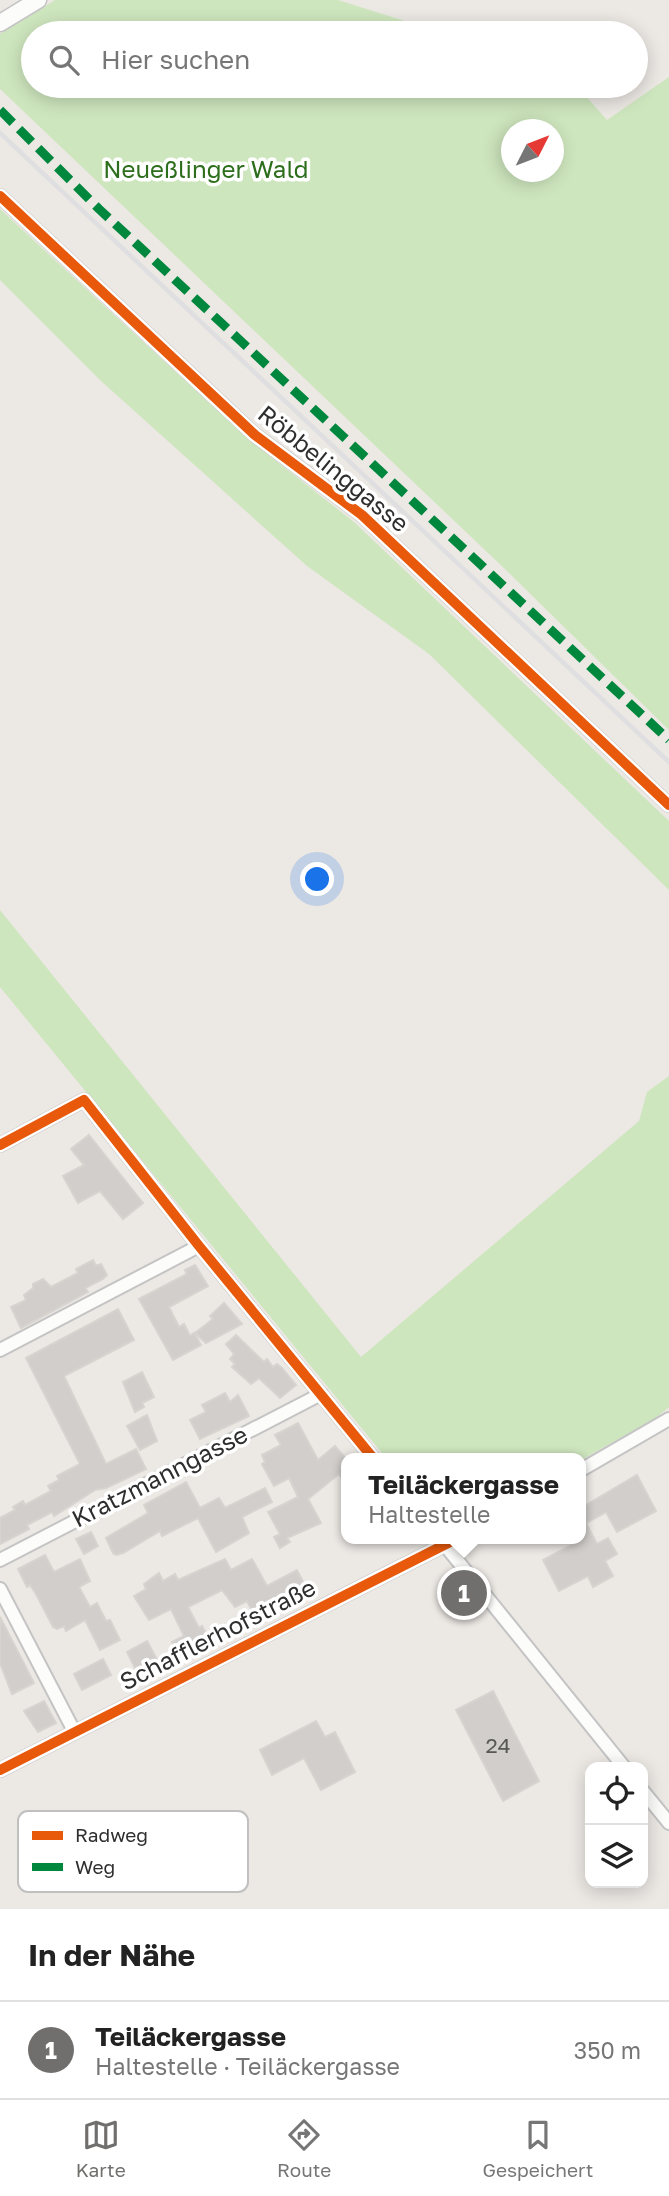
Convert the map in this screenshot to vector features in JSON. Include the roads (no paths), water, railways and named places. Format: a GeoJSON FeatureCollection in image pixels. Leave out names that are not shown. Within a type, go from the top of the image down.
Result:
{"type":"FeatureCollection","features":[{"type":"Feature","properties":{"kind":"street"},"geometry":{"type":"LineString","coordinates":[[0,23],[38,0]]}},
{"type":"Feature","properties":{"kind":"street","name":"Röbbelinggasse"},"geometry":{"type":"LineString","coordinates":[[0,196],[255,435],[362,515],[669,804]]}},
{"type":"Feature","properties":{"kind":"street"},"geometry":{"type":"LineString","coordinates":[[0,1145],[84,1100],[199,1246],[369,1453]]}},
{"type":"Feature","properties":{"kind":"street"},"geometry":{"type":"LineString","coordinates":[[0,1350],[199,1246]]}},
{"type":"Feature","properties":{"kind":"street","name":"Kratzmanngasse"},"geometry":{"type":"LineString","coordinates":[[0,1560],[321,1394]]}},
{"type":"Feature","properties":{"kind":"street"},"geometry":{"type":"LineString","coordinates":[[586,1467],[669,1419]]}},
{"type":"Feature","properties":{"kind":"street","name":"Schafflerhofstraße"},"geometry":{"type":"LineString","coordinates":[[0,1770],[441,1544]]}},
{"type":"Feature","properties":{"kind":"street"},"geometry":{"type":"LineString","coordinates":[[449,1544],[620,1762]]}},
{"type":"Feature","properties":{"kind":"street"},"geometry":{"type":"LineString","coordinates":[[0,1588],[74,1731]]}},
{"type":"Feature","properties":{"kind":"street"},"geometry":{"type":"LineString","coordinates":[[648,1797],[669,1823]]}},
{"type":"Feature","properties":{"kind":"railway"},"geometry":{"type":"LineString","coordinates":[[0,133],[669,762]]}},
{"type":"Feature","properties":{"kind":"place","name":"Teiläckergasse"},"geometry":{"type":"Point","coordinates":[464,1593]}},
{"type":"Feature","properties":{"kind":"park label","name":"Neueßlinger Wald"},"geometry":{"type":"Point","coordinates":[206,170]}}]}
